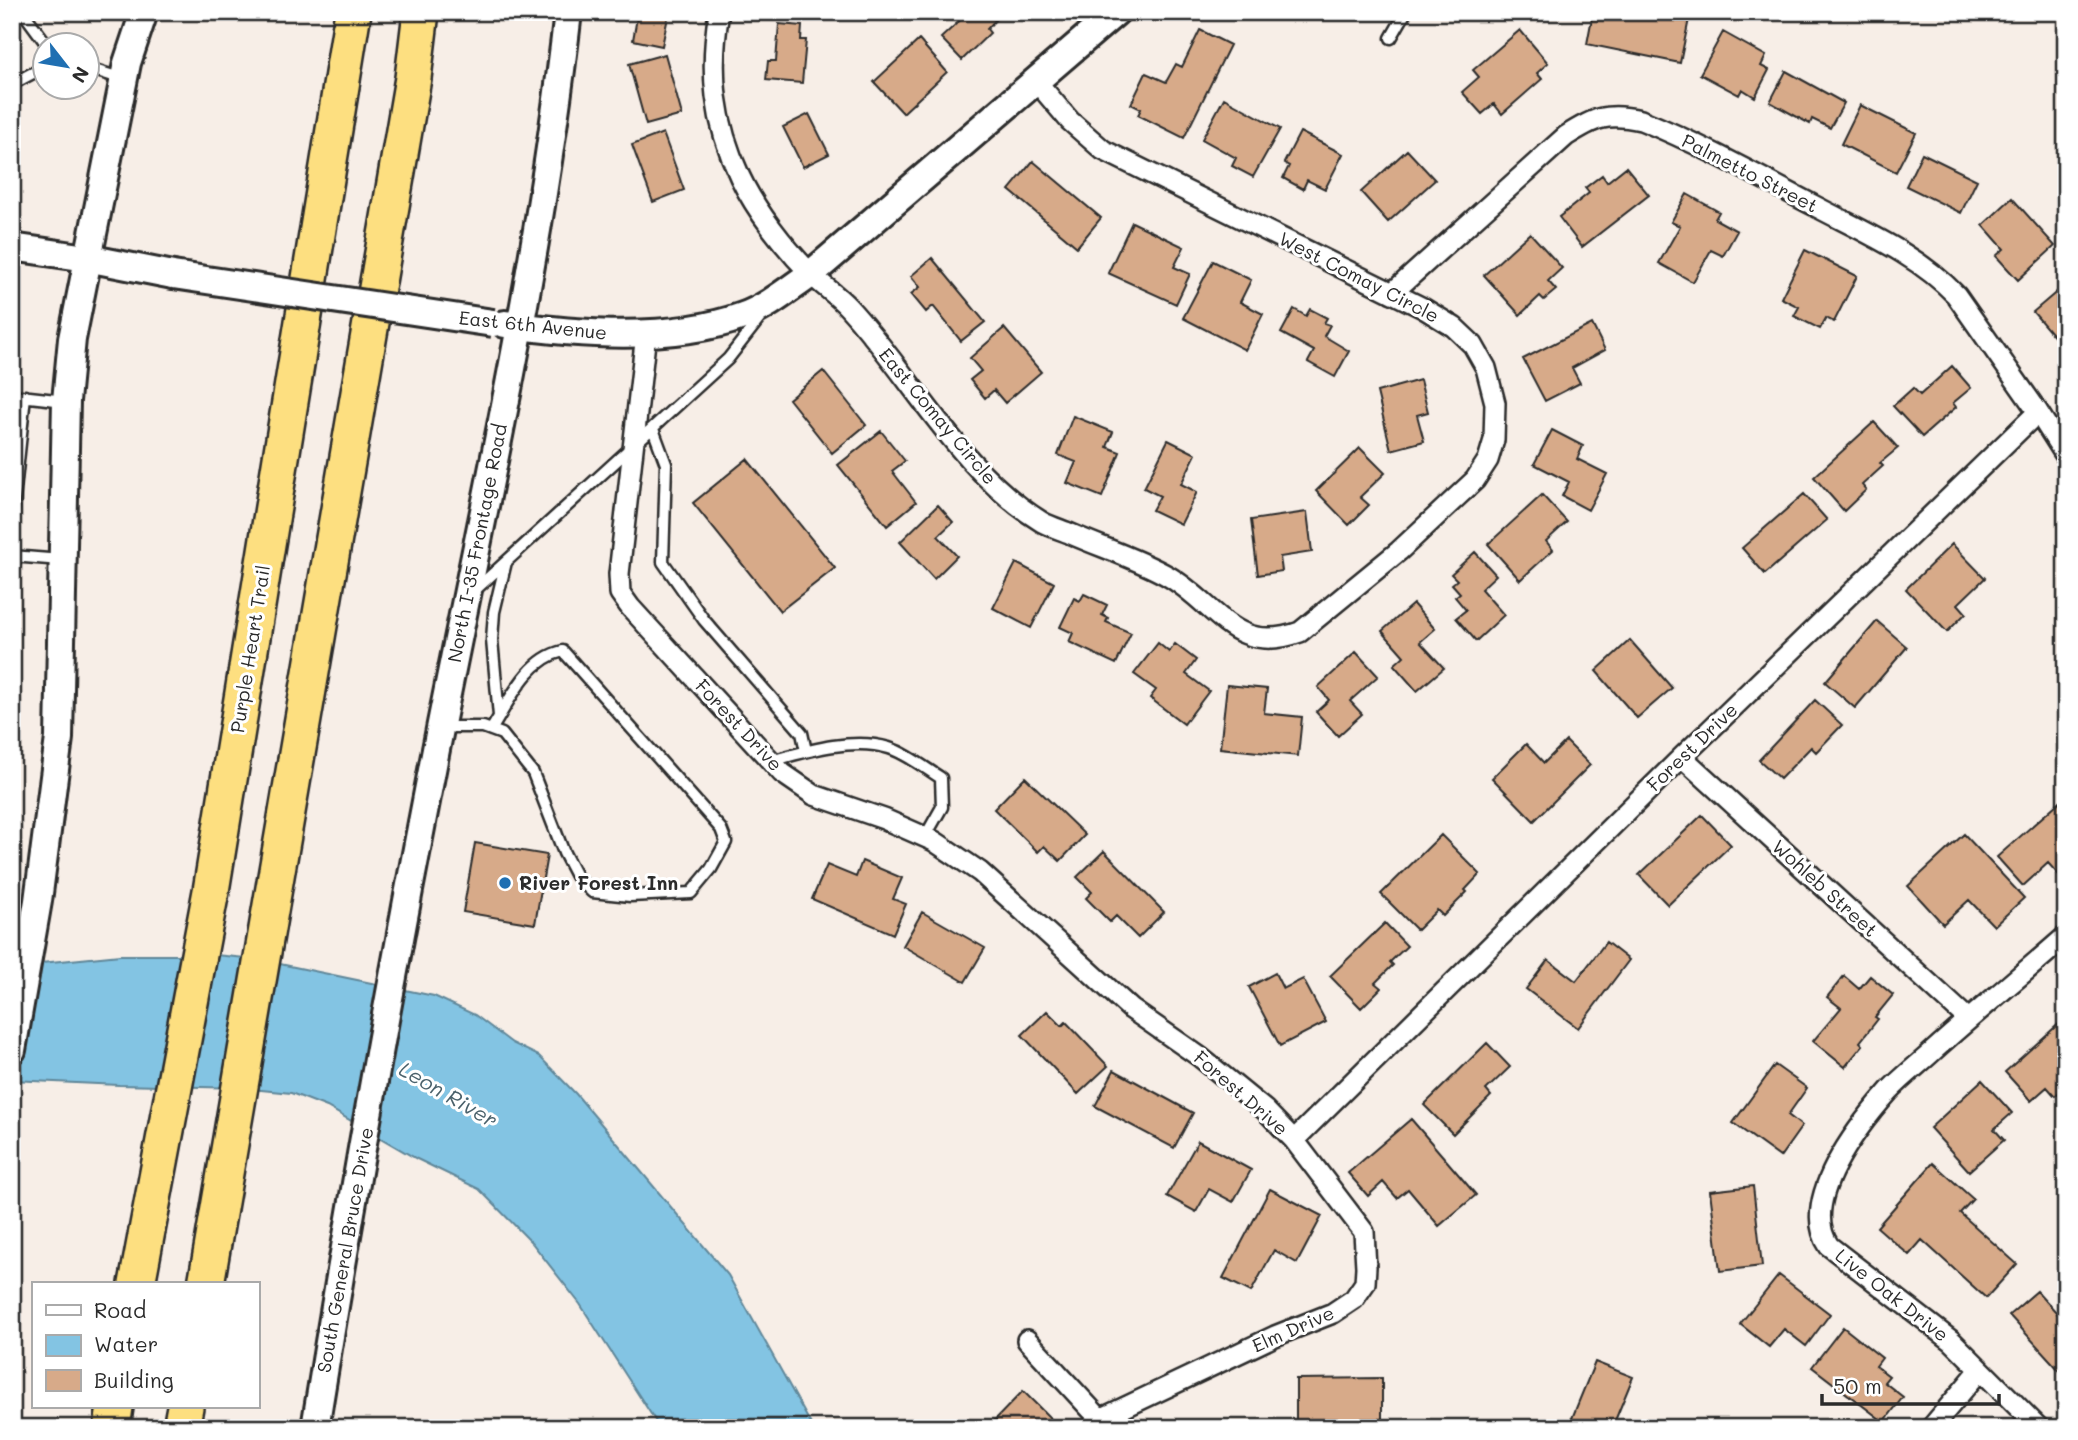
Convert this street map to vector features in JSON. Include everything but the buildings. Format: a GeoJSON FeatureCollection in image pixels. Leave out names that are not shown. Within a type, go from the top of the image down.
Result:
{"type":"FeatureCollection","features":[{"type":"Feature","properties":{"kind":"highway"},"geometry":{"type":"LineString","coordinates":[[329,151],[339,12]]}},
{"type":"Feature","properties":{"kind":"highway","name":"Purple Heart Trail"},"geometry":{"type":"LineString","coordinates":[[137,1282],[211,891],[353,12]]}},
{"type":"Feature","properties":{"kind":"highway"},"geometry":{"type":"LineString","coordinates":[[206,1282],[413,78],[421,12]]}},
{"type":"Feature","properties":{"kind":"highway"},"geometry":{"type":"LineString","coordinates":[[413,78],[432,12]]}},
{"type":"Feature","properties":{"kind":"highway"},"geometry":{"type":"LineString","coordinates":[[111,1428],[115,1408]]}},
{"type":"Feature","properties":{"kind":"highway"},"geometry":{"type":"LineString","coordinates":[[181,1428],[185,1408]]}},
{"type":"Feature","properties":{"kind":"main road"},"geometry":{"type":"LineString","coordinates":[[12,1050],[38,901],[59,738],[66,401],[72,339],[123,80],[144,12]]}},
{"type":"Feature","properties":{"kind":"main road","name":"North I-35 Frontage Road"},"geometry":{"type":"LineString","coordinates":[[376,1072],[407,899],[547,183],[568,12]]}},
{"type":"Feature","properties":{"kind":"main road","name":"East 6th Avenue"},"geometry":{"type":"LineString","coordinates":[[12,247],[88,258],[173,275],[520,327],[598,334],[675,332],[743,316],[772,301],[811,274],[1116,12]]}},
{"type":"Feature","properties":{"kind":"main road","name":"South General Bruce Drive"},"geometry":{"type":"LineString","coordinates":[[314,1428],[376,1072]]}},
{"type":"Feature","properties":{"kind":"street","name":"East Comay Circle"},"geometry":{"type":"LineString","coordinates":[[719,12],[715,36],[714,92],[724,137],[740,177],[761,213],[811,274],[847,306],[987,478],[1013,501],[1043,522],[1156,569],[1185,586],[1236,631],[1259,639],[1284,638],[1300,632],[1399,551]]}},
{"type":"Feature","properties":{"kind":"street","name":"West Comay Circle"},"geometry":{"type":"LineString","coordinates":[[1036,81],[1070,121],[1103,150],[1392,293],[1454,327],[1473,345],[1486,368],[1495,403],[1494,440],[1488,460],[1475,480],[1399,551]]}},
{"type":"Feature","properties":{"kind":"street","name":"Palmetto Street"},"geometry":{"type":"LineString","coordinates":[[1392,293],[1566,136],[1590,121],[1621,115],[1650,123],[1717,155],[1872,236],[1943,282],[1956,295],[2066,456]]}},
{"type":"Feature","properties":{"kind":"street","name":"Forest Drive"},"geometry":{"type":"LineString","coordinates":[[646,333],[619,574],[620,593],[642,621],[782,773],[814,795],[884,819],[925,837],[980,872],[1131,1009],[1200,1057],[1265,1110],[1294,1140],[1682,757],[2038,412]]}},
{"type":"Feature","properties":{"kind":"street","name":"Wohleb Street"},"geometry":{"type":"LineString","coordinates":[[1682,757],[1968,1018]]}},
{"type":"Feature","properties":{"kind":"street","name":"Live Oak Drive"},"geometry":{"type":"LineString","coordinates":[[2039,1428],[1952,1341],[1829,1246],[1822,1236],[1821,1223],[1822,1205],[1830,1177],[1848,1143],[1890,1090],[1968,1018],[2066,936]]}},
{"type":"Feature","properties":{"kind":"street","name":"Elm Drive"},"geometry":{"type":"LineString","coordinates":[[1102,1424],[1263,1342],[1333,1312],[1354,1299],[1364,1283],[1364,1232],[1294,1140]]}},
{"type":"Feature","properties":{"kind":"street"},"geometry":{"type":"LineString","coordinates":[[1027,1340],[1102,1424]]}},
{"type":"Feature","properties":{"kind":"street"},"geometry":{"type":"LineString","coordinates":[[1931,1428],[1980,1370]]}},
{"type":"Feature","properties":{"kind":"lane"},"geometry":{"type":"LineString","coordinates":[[23,12],[38,32]]}},
{"type":"Feature","properties":{"kind":"lane"},"geometry":{"type":"LineString","coordinates":[[1391,38],[1406,12]]}},
{"type":"Feature","properties":{"kind":"lane"},"geometry":{"type":"LineString","coordinates":[[12,84],[32,73]]}},
{"type":"Feature","properties":{"kind":"lane"},"geometry":{"type":"LineString","coordinates":[[102,73],[123,80]]}},
{"type":"Feature","properties":{"kind":"lane"},"geometry":{"type":"LineString","coordinates":[[467,597],[729,359],[772,301]]}},
{"type":"Feature","properties":{"kind":"lane"},"geometry":{"type":"LineString","coordinates":[[12,395],[66,401]]}},
{"type":"Feature","properties":{"kind":"lane"},"geometry":{"type":"LineString","coordinates":[[12,519],[25,396]]}},
{"type":"Feature","properties":{"kind":"lane"},"geometry":{"type":"LineString","coordinates":[[653,429],[666,464],[663,562],[704,621],[802,733],[806,751]]}},
{"type":"Feature","properties":{"kind":"lane"},"geometry":{"type":"LineString","coordinates":[[12,556],[63,561]]}},
{"type":"Feature","properties":{"kind":"lane"},"geometry":{"type":"LineString","coordinates":[[499,716],[492,640],[494,612],[506,561]]}},
{"type":"Feature","properties":{"kind":"lane"},"geometry":{"type":"LineString","coordinates":[[441,727],[483,727],[491,730],[502,734],[533,772],[564,853],[576,876],[592,892],[630,896],[691,893],[711,869],[726,842],[721,829],[563,651],[551,653],[533,666],[491,730]]}},
{"type":"Feature","properties":{"kind":"lane"},"geometry":{"type":"LineString","coordinates":[[771,761],[806,751],[866,744],[891,748],[940,778],[942,807],[925,837]]}},
{"type":"Feature","properties":{"kind":"water","name":"Leon River"},"geometry":{"type":"Polygon","coordinates":[[[120,955],[215,955],[256,959],[434,996],[475,1015],[512,1043],[539,1056],[576,1094],[728,1275],[813,1428],[660,1428],[580,1304],[532,1243],[479,1189],[417,1159],[327,1107],[291,1093],[241,1088],[12,1080],[12,966],[120,955]]]}},
{"type":"Feature","properties":{"kind":"place","name":"River Forest Inn"},"geometry":{"type":"Point","coordinates":[505,883]}}]}
